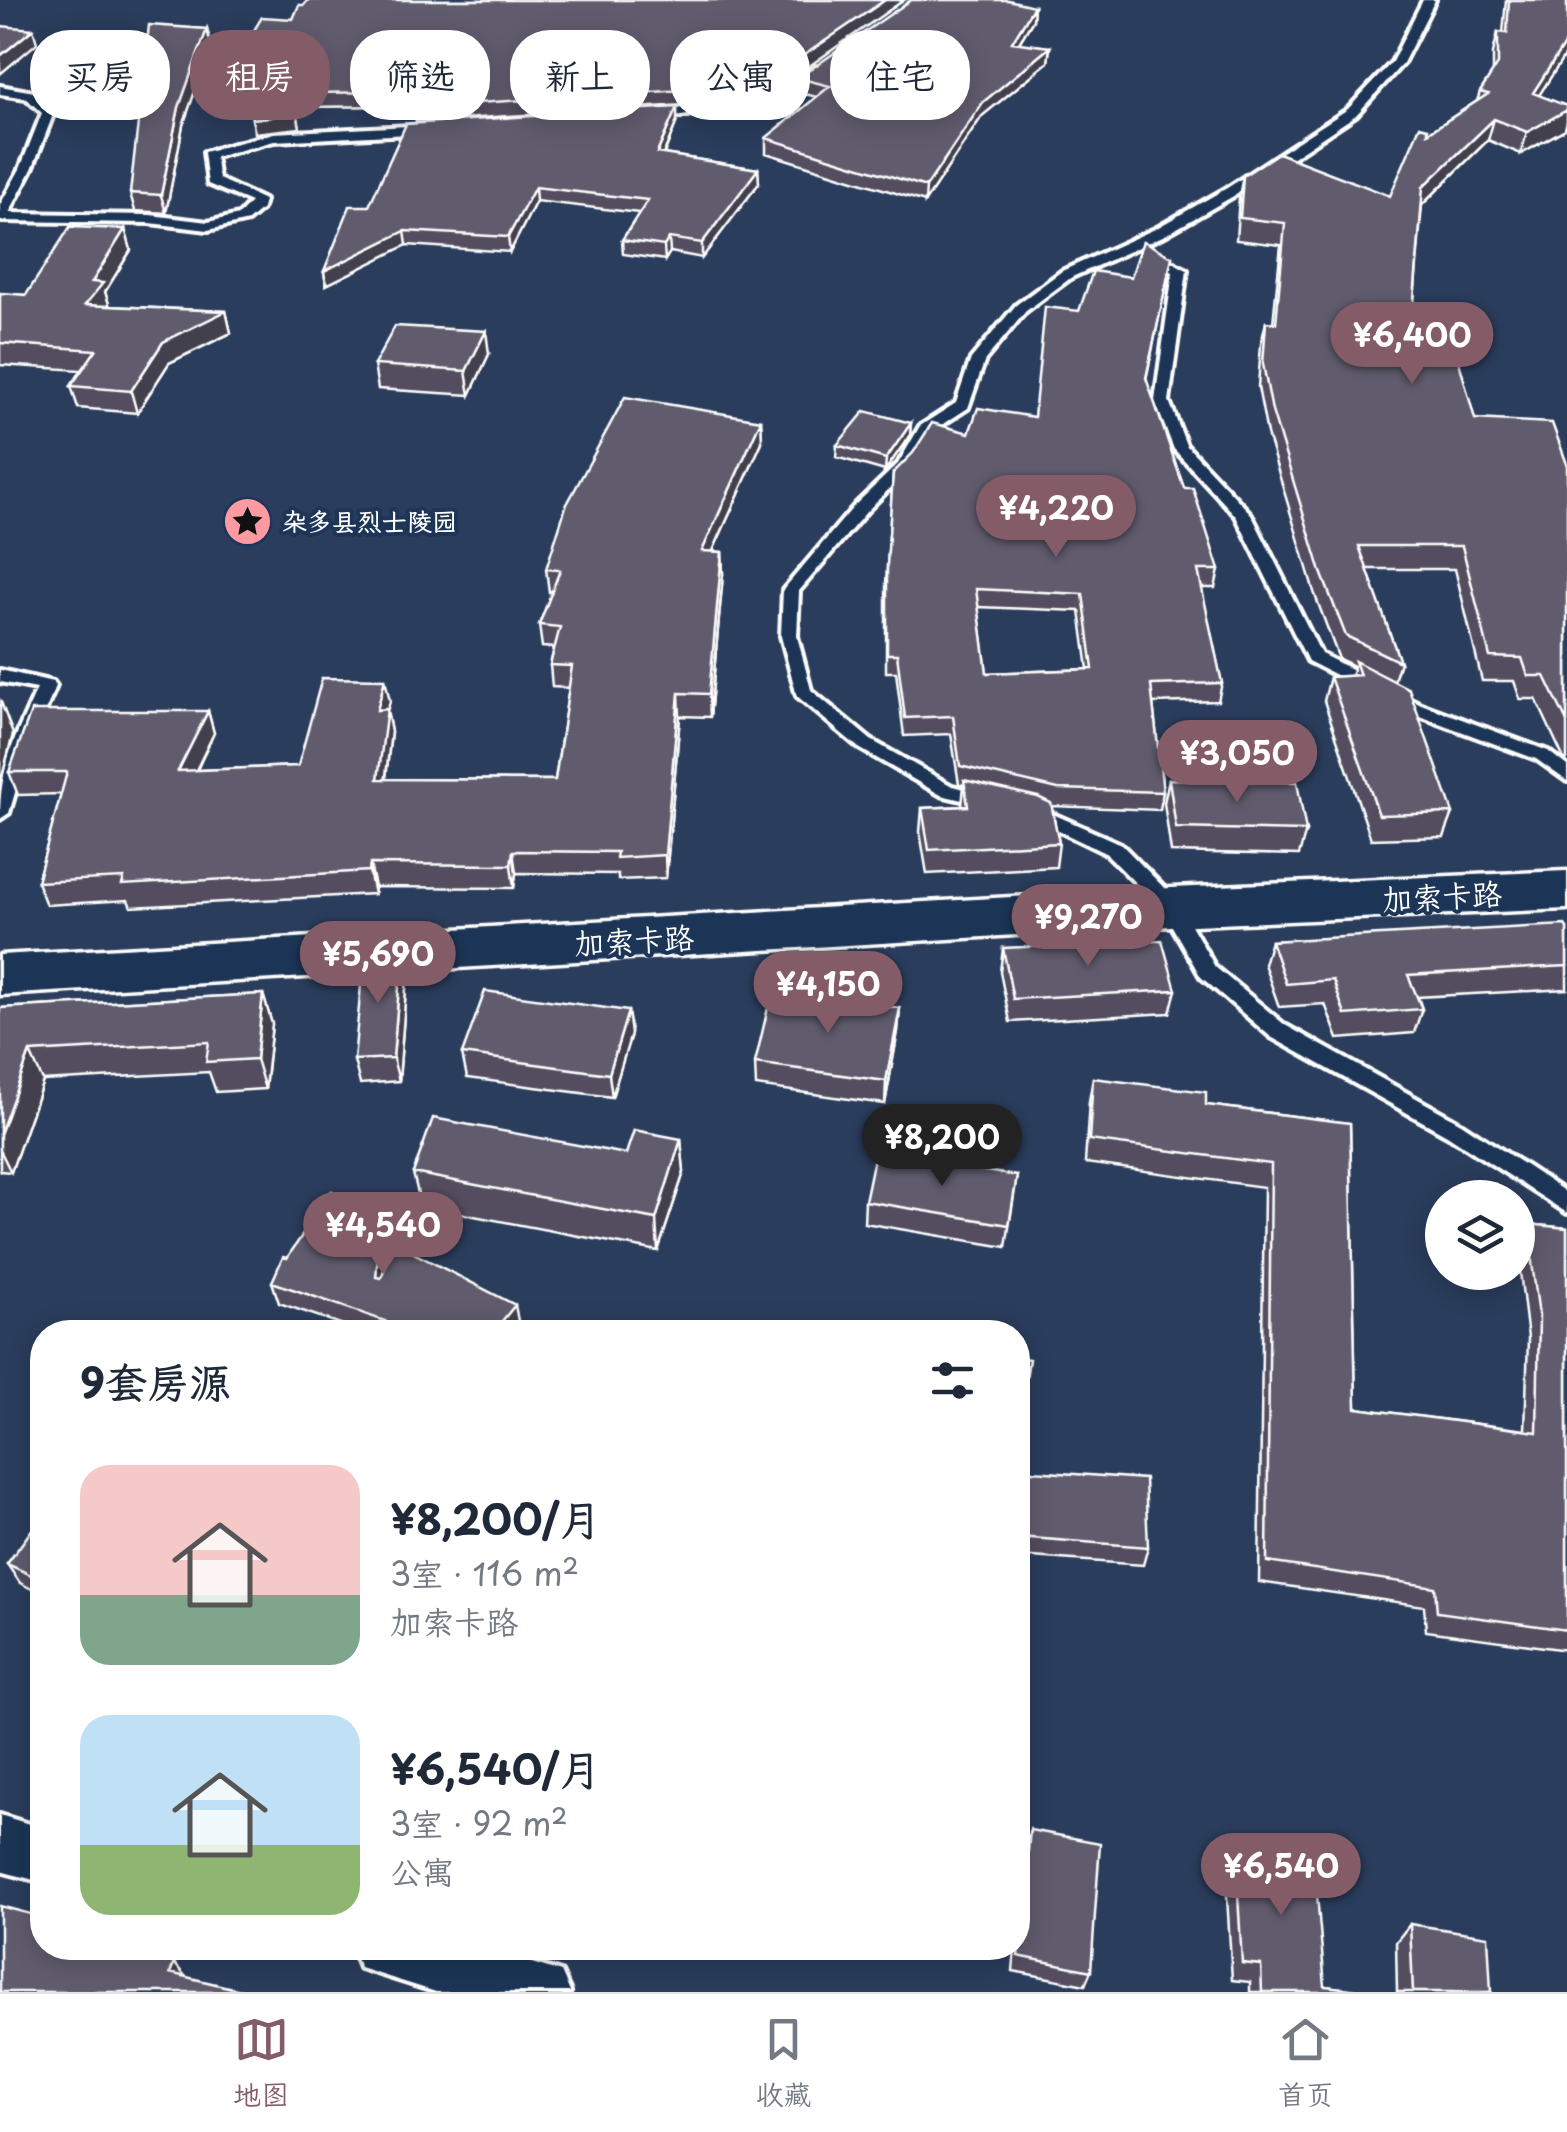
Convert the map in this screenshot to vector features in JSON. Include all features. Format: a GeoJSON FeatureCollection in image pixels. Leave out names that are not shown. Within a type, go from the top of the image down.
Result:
{"type":"FeatureCollection","features":[{"type":"Feature","properties":{"kind":"main road","name":"加索卡路"},"geometry":{"type":"LineString","coordinates":[[0,975],[1171,907],[1567,890]]}},
{"type":"Feature","properties":{"kind":"street"},"geometry":{"type":"LineString","coordinates":[[0,1843],[30,1852]]}},
{"type":"Feature","properties":{"kind":"street"},"geometry":{"type":"LineString","coordinates":[[424,1960],[541,1992]]}},
{"type":"Feature","properties":{"kind":"lane"},"geometry":{"type":"LineString","coordinates":[[1428,0],[1396,63],[1352,112],[1232,191],[1067,274],[1021,308],[978,359],[963,405],[925,430],[904,466],[861,508],[791,590],[788,636],[804,692],[864,744],[947,792],[1041,812],[1114,848],[1171,907],[1208,972],[1278,1031],[1454,1129],[1567,1204]]}},
{"type":"Feature","properties":{"kind":"lane"},"geometry":{"type":"LineString","coordinates":[[650,115],[775,99],[829,62]]}},
{"type":"Feature","properties":{"kind":"lane"},"geometry":{"type":"LineString","coordinates":[[0,90],[30,95],[48,112],[26,168],[0,217],[150,219],[221,225],[243,218],[258,200],[214,181],[208,154],[274,137],[392,128],[439,129]]}},
{"type":"Feature","properties":{"kind":"lane"},"geometry":{"type":"LineString","coordinates":[[1133,244],[1180,270],[1162,401],[1179,446],[1243,514],[1314,657],[1415,708],[1542,755],[1567,776]]}},
{"type":"Feature","properties":{"kind":"lane"},"geometry":{"type":"LineString","coordinates":[[0,676],[46,686],[18,754],[0,813]]}},
{"type":"Feature","properties":{"kind":"building"},"geometry":{"type":"Polygon","coordinates":[[[308,0],[885,0],[841,30],[830,30],[830,38],[810,51],[810,30],[670,30],[670,91],[650,92],[650,30],[510,30],[510,101],[490,102],[490,30],[350,30],[350,93],[330,93],[330,30],[254,30],[262,17],[293,19],[299,5],[308,0]]]}},
{"type":"Feature","properties":{"kind":"building"},"geometry":{"type":"Polygon","coordinates":[[[911,0],[1008,0],[1034,6],[1012,42],[1050,47],[983,102],[926,187],[766,138],[788,120],[810,120],[810,102],[830,86],[830,120],[970,120],[970,30],[868,30],[911,0]]]}},
{"type":"Feature","properties":{"kind":"building"},"geometry":{"type":"Polygon","coordinates":[[[1509,0],[1567,0],[1567,40],[1533,93],[1567,106],[1567,110],[1527,132],[1494,119],[1423,187],[1412,325],[1449,326],[1475,419],[1552,423],[1567,464],[1567,722],[1545,676],[1528,676],[1522,658],[1490,657],[1462,546],[1359,546],[1400,662],[1346,636],[1321,572],[1272,411],[1263,364],[1266,322],[1276,323],[1285,223],[1240,218],[1243,176],[1278,153],[1390,196],[1420,126],[1428,128],[1428,133],[1488,94],[1480,92],[1498,64],[1498,32],[1507,33],[1509,0]]]}},
{"type":"Feature","properties":{"kind":"building"},"geometry":{"type":"Polygon","coordinates":[[[149,25],[207,29],[190,30],[190,76],[179,107],[161,195],[130,193],[138,120],[170,120],[170,30],[148,30],[149,25]]]}},
{"type":"Feature","properties":{"kind":"building"},"geometry":{"type":"Polygon","coordinates":[[[0,26],[33,29],[30,30],[0,56],[0,26]]]}},
{"type":"Feature","properties":{"kind":"building"},"geometry":{"type":"Polygon","coordinates":[[[830,56],[830,86],[810,81],[810,70],[830,56]]]}},
{"type":"Feature","properties":{"kind":"building"},"geometry":{"type":"Polygon","coordinates":[[[670,107],[671,120],[657,153],[758,169],[702,243],[669,238],[664,246],[622,240],[648,200],[535,187],[508,237],[405,231],[324,271],[350,206],[369,206],[406,124],[510,117],[650,120],[650,109],[670,107]]]}},
{"type":"Feature","properties":{"kind":"building"},"geometry":{"type":"Polygon","coordinates":[[[70,227],[125,229],[92,282],[103,283],[85,305],[226,311],[163,342],[131,391],[71,386],[96,350],[0,343],[0,293],[26,295],[70,227]]]}},
{"type":"Feature","properties":{"kind":"building"},"geometry":{"type":"Polygon","coordinates":[[[1143,241],[1172,257],[1146,378],[1184,488],[1193,488],[1219,570],[1198,570],[1222,683],[1151,685],[1163,792],[1058,789],[960,766],[953,716],[905,718],[897,654],[887,654],[893,473],[913,453],[932,423],[969,433],[978,408],[1034,417],[1045,307],[1079,311],[1093,271],[1131,277],[1143,241]],[[976,589],[987,673],[1093,669],[1083,594],[976,589]]]}},
{"type":"Feature","properties":{"kind":"building"},"geometry":{"type":"Polygon","coordinates":[[[395,326],[486,331],[466,371],[374,365],[395,326]]]}},
{"type":"Feature","properties":{"kind":"building"},"geometry":{"type":"Polygon","coordinates":[[[625,397],[761,420],[702,551],[722,552],[709,694],[679,693],[665,855],[616,858],[617,852],[513,851],[511,865],[370,864],[369,871],[122,885],[124,878],[37,882],[67,772],[9,772],[31,711],[208,711],[178,771],[298,766],[322,678],[385,679],[377,710],[387,709],[378,779],[555,780],[572,666],[550,665],[560,627],[539,625],[560,570],[546,569],[566,506],[625,397]]]}},
{"type":"Feature","properties":{"kind":"building"},"geometry":{"type":"Polygon","coordinates":[[[865,411],[911,423],[886,459],[837,445],[865,411]]]}},
{"type":"Feature","properties":{"kind":"building"},"geometry":{"type":"Polygon","coordinates":[[[1355,661],[1409,689],[1453,813],[1379,815],[1330,677],[1360,675],[1355,661]]]}},
{"type":"Feature","properties":{"kind":"building"},"geometry":{"type":"Polygon","coordinates":[[[1169,779],[1297,782],[1306,831],[1176,828],[1169,779]]]}},
{"type":"Feature","properties":{"kind":"building"},"geometry":{"type":"Polygon","coordinates":[[[964,780],[1051,803],[1059,843],[929,850],[922,808],[968,806],[964,780]]]}},
{"type":"Feature","properties":{"kind":"building"},"geometry":{"type":"Polygon","coordinates":[[[1565,925],[1567,966],[1408,975],[1422,1009],[1345,1015],[1333,980],[1286,984],[1271,941],[1565,925]]]}},
{"type":"Feature","properties":{"kind":"building"},"geometry":{"type":"Polygon","coordinates":[[[1162,940],[1176,990],[1013,999],[1003,948],[1162,940]]]}},
{"type":"Feature","properties":{"kind":"building"},"geometry":{"type":"Polygon","coordinates":[[[402,951],[393,1058],[354,1060],[364,953],[402,951]]]}},
{"type":"Feature","properties":{"kind":"building"},"geometry":{"type":"Polygon","coordinates":[[[485,991],[628,1011],[609,1074],[462,1054],[485,991]]]}},
{"type":"Feature","properties":{"kind":"building"},"geometry":{"type":"Polygon","coordinates":[[[772,991],[900,1008],[886,1081],[755,1063],[772,991]]]}},
{"type":"Feature","properties":{"kind":"building"},"geometry":{"type":"Polygon","coordinates":[[[263,994],[256,1059],[206,1062],[209,1042],[30,1052],[0,1134],[0,1008],[263,994]]]}},
{"type":"Feature","properties":{"kind":"building"},"geometry":{"type":"Polygon","coordinates":[[[1093,1078],[1206,1092],[1206,1105],[1350,1123],[1356,1408],[1537,1432],[1539,1316],[1535,1225],[1567,1228],[1567,1630],[1437,1612],[1435,1587],[1267,1562],[1271,1164],[1089,1140],[1093,1078]]]}},
{"type":"Feature","properties":{"kind":"building"},"geometry":{"type":"Polygon","coordinates":[[[433,1118],[626,1154],[634,1130],[681,1139],[656,1219],[413,1173],[433,1118]]]}},
{"type":"Feature","properties":{"kind":"building"},"geometry":{"type":"Polygon","coordinates":[[[875,1153],[1017,1176],[1009,1225],[865,1201],[875,1153]]]}},
{"type":"Feature","properties":{"kind":"building"},"geometry":{"type":"Polygon","coordinates":[[[332,1191],[381,1217],[376,1277],[381,1278],[394,1243],[515,1305],[503,1320],[382,1320],[272,1282],[283,1257],[287,1258],[332,1191]]]}},
{"type":"Feature","properties":{"kind":"building"},"geometry":{"type":"Polygon","coordinates":[[[1030,1471],[1145,1479],[1148,1547],[1030,1538],[1030,1471]]]}},
{"type":"Feature","properties":{"kind":"building"},"geometry":{"type":"Polygon","coordinates":[[[30,1532],[30,1575],[7,1564],[30,1532]]]}},
{"type":"Feature","properties":{"kind":"building"},"geometry":{"type":"Polygon","coordinates":[[[1030,1830],[1100,1843],[1091,1971],[1030,1958],[1030,1830]]]}},
{"type":"Feature","properties":{"kind":"building"},"geometry":{"type":"Polygon","coordinates":[[[1235,1844],[1313,1849],[1325,1986],[1374,1992],[1262,1992],[1261,1965],[1242,1963],[1235,1844]]]}},
{"type":"Feature","properties":{"kind":"building"},"geometry":{"type":"Polygon","coordinates":[[[0,1906],[30,1914],[30,1960],[162,1960],[174,1963],[170,1973],[249,1992],[0,1992],[0,1906]]]}},
{"type":"Feature","properties":{"kind":"building"},"geometry":{"type":"Polygon","coordinates":[[[1410,1924],[1488,1936],[1491,1992],[1413,1992],[1410,1924]]]}},
{"type":"Feature","properties":{"kind":"place","name":"杂多县烈士陵园"},"geometry":{"type":"Point","coordinates":[247,521]}}]}
